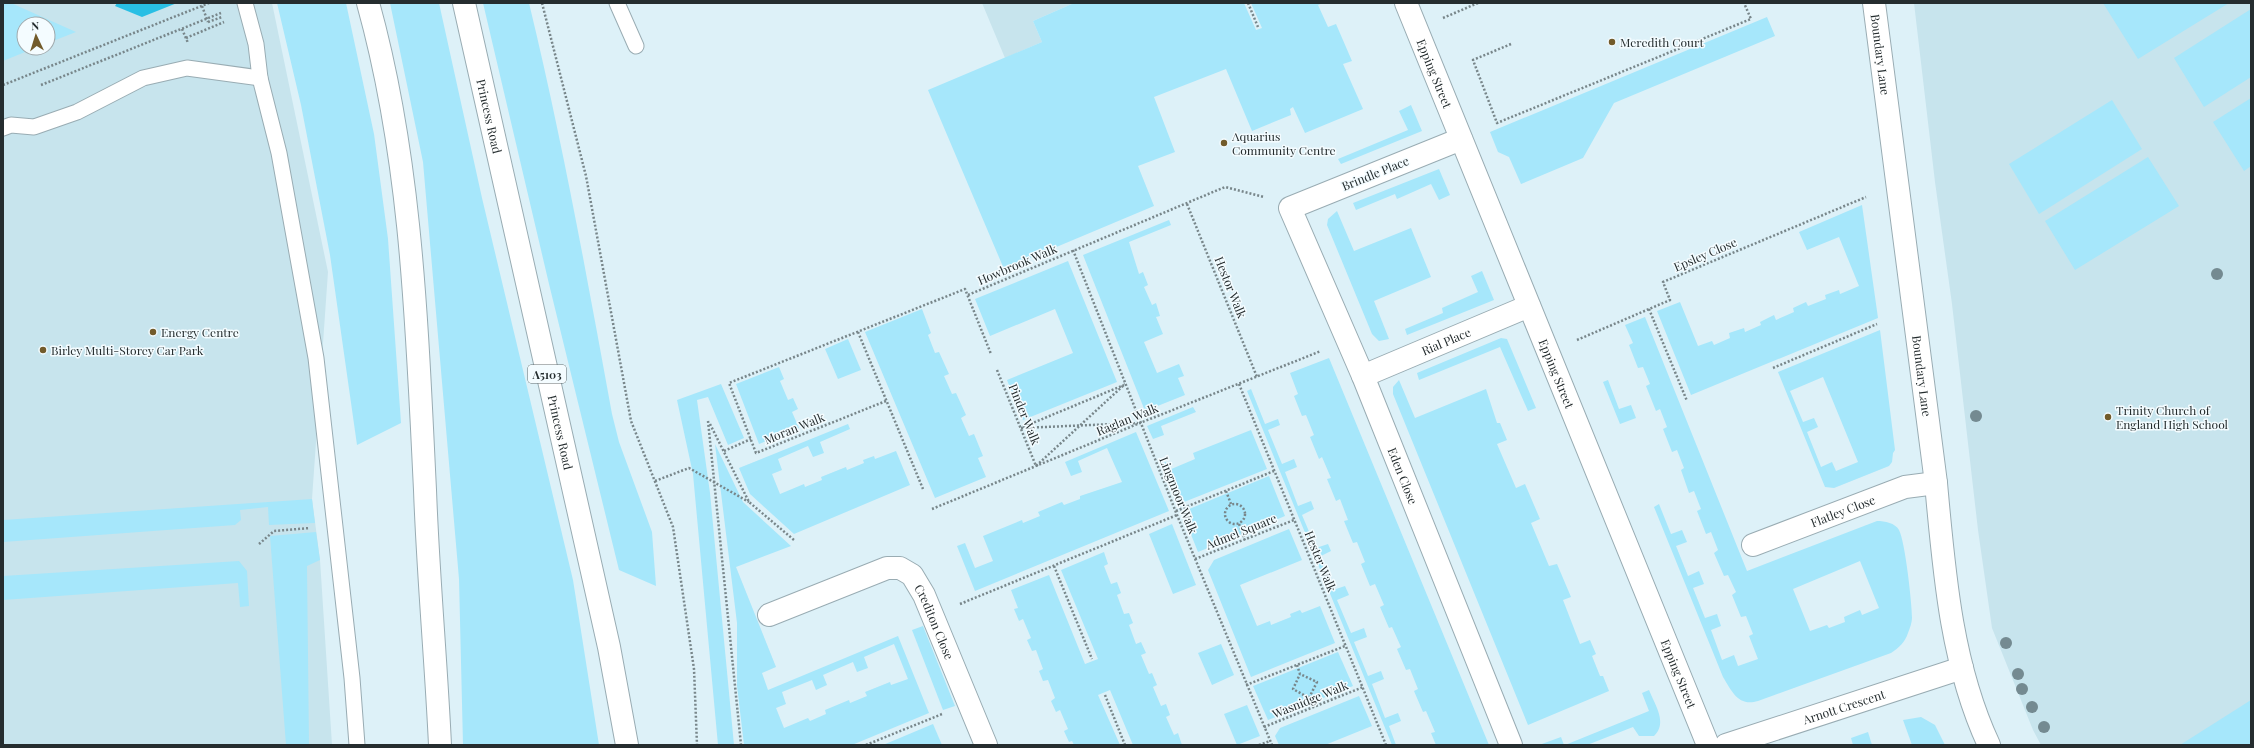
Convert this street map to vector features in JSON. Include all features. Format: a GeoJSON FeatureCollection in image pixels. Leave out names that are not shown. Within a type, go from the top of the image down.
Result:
{"type":"FeatureCollection","features":[{"type":"Feature","properties":{"kind":"main road"},"geometry":{"type":"LineString","coordinates":[[368,3],[392,107],[408,227],[420,397],[428,563],[440,745]]}},
{"type":"Feature","properties":{"kind":"main road","name":"Princess Road"},"geometry":{"type":"LineString","coordinates":[[464,3],[610,648],[626,745]]}},
{"type":"Feature","properties":{"kind":"main road","name":"Epping Street"},"geometry":{"type":"LineString","coordinates":[[1406,3],[1460,139],[1708,745]]}},
{"type":"Feature","properties":{"kind":"main road","name":"Boundary Lane"},"geometry":{"type":"LineString","coordinates":[[1874,3],[1936,483],[1944,563],[1962,668],[1977,721],[1989,745]]}},
{"type":"Feature","properties":{"kind":"main road","name":"Brindle Place"},"geometry":{"type":"LineString","coordinates":[[1290,208],[1460,139]]}},
{"type":"Feature","properties":{"kind":"main road","name":"Eden Close"},"geometry":{"type":"LineString","coordinates":[[1290,208],[1363,376],[1511,745]]}},
{"type":"Feature","properties":{"kind":"main road","name":"Rial Place"},"geometry":{"type":"LineString","coordinates":[[1363,376],[1529,306]]}},
{"type":"Feature","properties":{"kind":"main road","name":"Flatley Close"},"geometry":{"type":"LineString","coordinates":[[1753,545],[1905,487],[1936,483]]}},
{"type":"Feature","properties":{"kind":"main road","name":"Crediton Close"},"geometry":{"type":"LineString","coordinates":[[769,615],[887,568],[900,568],[912,575],[924,595],[986,745]]}},
{"type":"Feature","properties":{"kind":"main road","name":"Arnott Crescent"},"geometry":{"type":"LineString","coordinates":[[1726,745],[1962,668]]}},
{"type":"Feature","properties":{"kind":"lane"},"geometry":{"type":"LineString","coordinates":[[245,3],[256,44],[260,78],[279,153],[316,358],[352,678],[356,745]]}},
{"type":"Feature","properties":{"kind":"lane"},"geometry":{"type":"LineString","coordinates":[[616,3],[636,46]]}},
{"type":"Feature","properties":{"kind":"lane"},"geometry":{"type":"LineString","coordinates":[[7,127],[34,127],[77,112],[143,78],[187,68],[260,78]]}},
{"type":"Feature","properties":{"kind":"path"},"geometry":{"type":"LineString","coordinates":[[3,85],[209,3]]}},
{"type":"Feature","properties":{"kind":"path"},"geometry":{"type":"LineString","coordinates":[[41,85],[245,3]]}},
{"type":"Feature","properties":{"kind":"path"},"geometry":{"type":"LineString","coordinates":[[542,3],[586,176],[631,421],[673,527],[694,669],[697,745]]}},
{"type":"Feature","properties":{"kind":"path"},"geometry":{"type":"LineString","coordinates":[[1248,3],[1258,27]]}},
{"type":"Feature","properties":{"kind":"path"},"geometry":{"type":"LineString","coordinates":[[1437,21],[1478,3]]}},
{"type":"Feature","properties":{"kind":"path"},"geometry":{"type":"LineString","coordinates":[[1512,44],[1473,60],[1497,122],[1751,19],[1744,3]]}},
{"type":"Feature","properties":{"kind":"path"},"geometry":{"type":"LineString","coordinates":[[202,6],[208,22],[226,15]]}},
{"type":"Feature","properties":{"kind":"path"},"geometry":{"type":"LineString","coordinates":[[186,38],[227,21]]}},
{"type":"Feature","properties":{"kind":"path"},"geometry":{"type":"LineString","coordinates":[[182,29],[189,44]]}},
{"type":"Feature","properties":{"kind":"path","name":"Howbrook Walk"},"geometry":{"type":"LineString","coordinates":[[968,295],[1073,250],[1188,204],[1225,187],[1270,198]]}},
{"type":"Feature","properties":{"kind":"path","name":"Epsley Close"},"geometry":{"type":"LineString","coordinates":[[1577,340],[1670,300],[1663,282],[1866,197]]}},
{"type":"Feature","properties":{"kind":"path","name":"Hestor Walk"},"geometry":{"type":"LineString","coordinates":[[1188,204],[1258,377]]}},
{"type":"Feature","properties":{"kind":"path","name":"Lingmoor Walk"},"geometry":{"type":"LineString","coordinates":[[1073,250],[1140,423],[1246,685],[1272,745]]}},
{"type":"Feature","properties":{"kind":"path"},"geometry":{"type":"LineString","coordinates":[[923,489],[858,332],[965,289],[991,354]]}},
{"type":"Feature","properties":{"kind":"path"},"geometry":{"type":"LineString","coordinates":[[1648,309],[1687,402]]}},
{"type":"Feature","properties":{"kind":"path"},"geometry":{"type":"LineString","coordinates":[[1772,368],[1877,324]]}},
{"type":"Feature","properties":{"kind":"path","name":"Moran Walk"},"geometry":{"type":"LineString","coordinates":[[858,332],[729,383],[756,453],[886,401]]}},
{"type":"Feature","properties":{"kind":"path","name":"Raglan Walk"},"geometry":{"type":"LineString","coordinates":[[932,508],[1323,350]]}},
{"type":"Feature","properties":{"kind":"path","name":"Pinder Walk"},"geometry":{"type":"LineString","coordinates":[[997,370],[1036,466]]}},
{"type":"Feature","properties":{"kind":"path"},"geometry":{"type":"LineString","coordinates":[[1036,466],[1126,384]]}},
{"type":"Feature","properties":{"kind":"path"},"geometry":{"type":"LineString","coordinates":[[1020,428],[1126,384]]}},
{"type":"Feature","properties":{"kind":"path","name":"Hester Walk"},"geometry":{"type":"LineString","coordinates":[[1239,384],[1386,745]]}},
{"type":"Feature","properties":{"kind":"path"},"geometry":{"type":"LineString","coordinates":[[741,745],[708,421],[750,502]]}},
{"type":"Feature","properties":{"kind":"path"},"geometry":{"type":"LineString","coordinates":[[1020,428],[1140,423]]}},
{"type":"Feature","properties":{"kind":"path"},"geometry":{"type":"LineString","coordinates":[[724,450],[751,439]]}},
{"type":"Feature","properties":{"kind":"path"},"geometry":{"type":"LineString","coordinates":[[655,480],[689,468],[750,502],[794,540]]}},
{"type":"Feature","properties":{"kind":"path"},"geometry":{"type":"LineString","coordinates":[[1176,511],[1274,472]]}},
{"type":"Feature","properties":{"kind":"path"},"geometry":{"type":"LineString","coordinates":[[1226,491],[1231,504]]}},
{"type":"Feature","properties":{"kind":"path"},"geometry":{"type":"LineString","coordinates":[[1231,504],[1238,504],[1245,510],[1246,517],[1239,524],[1232,524],[1226,519],[1226,509],[1231,504]]}},
{"type":"Feature","properties":{"kind":"path"},"geometry":{"type":"LineString","coordinates":[[959,605],[1177,515]]}},
{"type":"Feature","properties":{"kind":"path","name":"Admel Square"},"geometry":{"type":"LineString","coordinates":[[1195,559],[1294,520]]}},
{"type":"Feature","properties":{"kind":"path"},"geometry":{"type":"LineString","coordinates":[[1239,524],[1245,540]]}},
{"type":"Feature","properties":{"kind":"path"},"geometry":{"type":"LineString","coordinates":[[259,544],[274,530],[312,527]]}},
{"type":"Feature","properties":{"kind":"path"},"geometry":{"type":"LineString","coordinates":[[1054,566],[1092,659]]}},
{"type":"Feature","properties":{"kind":"path"},"geometry":{"type":"LineString","coordinates":[[1246,685],[1345,646]]}},
{"type":"Feature","properties":{"kind":"path"},"geometry":{"type":"LineString","coordinates":[[1297,665],[1300,674],[1293,689],[1309,698],[1314,707]]}},
{"type":"Feature","properties":{"kind":"path"},"geometry":{"type":"LineString","coordinates":[[1300,674],[1317,682],[1309,698]]}},
{"type":"Feature","properties":{"kind":"path","name":"Wasnidge Walk"},"geometry":{"type":"LineString","coordinates":[[1264,727],[1363,687]]}},
{"type":"Feature","properties":{"kind":"path"},"geometry":{"type":"LineString","coordinates":[[1105,695],[1125,745]]}},
{"type":"Feature","properties":{"kind":"path"},"geometry":{"type":"LineString","coordinates":[[866,745],[969,703]]}},
{"type":"Feature","properties":{"kind":"path"},"geometry":{"type":"LineString","coordinates":[[1259,745],[1270,741]]}},
{"type":"Feature","properties":{"kind":"shaded area"},"geometry":{"type":"Polygon","coordinates":[[[3,3],[272,3],[328,272],[312,499],[320,560],[332,745],[3,745],[3,3]]]}},
{"type":"Feature","properties":{"kind":"shaded area"},"geometry":{"type":"Polygon","coordinates":[[[3,3],[11,3],[40,16],[16,16],[16,56],[3,61],[3,3]]]}},
{"type":"Feature","properties":{"kind":"shaded area"},"geometry":{"type":"Polygon","coordinates":[[[117,3],[177,3],[142,17],[115,6],[117,3]]]}},
{"type":"Feature","properties":{"kind":"shaded area"},"geometry":{"type":"Polygon","coordinates":[[[277,3],[346,3],[374,134],[388,239],[401,423],[357,445],[330,255],[301,105],[277,3]]]}},
{"type":"Feature","properties":{"kind":"shaded area"},"geometry":{"type":"Polygon","coordinates":[[[390,3],[439,3],[482,198],[573,580],[599,745],[463,745],[459,579],[423,162],[390,3]]]}},
{"type":"Feature","properties":{"kind":"shaded area"},"geometry":{"type":"Polygon","coordinates":[[[483,3],[529,3],[563,157],[612,414],[619,442],[652,532],[656,586],[619,570],[549,284],[483,3]]]}},
{"type":"Feature","properties":{"kind":"shaded area"},"geometry":{"type":"Polygon","coordinates":[[[982,3],[1074,3],[1033,21],[1042,42],[1005,58],[982,3]]]}},
{"type":"Feature","properties":{"kind":"shaded area"},"geometry":{"type":"Polygon","coordinates":[[[1074,3],[1244,3],[1256,30],[1262,28],[1251,3],[1323,3],[1318,5],[1328,27],[1336,24],[1352,61],[1343,64],[1363,109],[1305,133],[1293,107],[1290,109],[1291,115],[1252,131],[1226,69],[1154,97],[1175,152],[1138,166],[1154,206],[1004,269],[928,90],[1042,42],[1033,21],[1074,3]]]}},
{"type":"Feature","properties":{"kind":"shaded area","name":"Trinity Church of England High School"},"geometry":{"type":"Polygon","coordinates":[[[1914,3],[2251,3],[2251,745],[2041,745],[2033,730],[1992,628],[1978,530],[1952,304],[1935,182],[1914,3]]]}},
{"type":"Feature","properties":{"kind":"shaded area"},"geometry":{"type":"Polygon","coordinates":[[[2103,3],[2229,3],[2138,59],[2103,3]]]}},
{"type":"Feature","properties":{"kind":"shaded area"},"geometry":{"type":"Polygon","coordinates":[[[2251,9],[2251,77],[2204,107],[2174,58],[2251,9]]]}},
{"type":"Feature","properties":{"kind":"shaded area"},"geometry":{"type":"Polygon","coordinates":[[[1767,17],[1775,36],[1614,103],[1583,158],[1521,184],[1509,157],[1498,152],[1490,132],[1767,17]]]}},
{"type":"Feature","properties":{"kind":"shaded area"},"geometry":{"type":"Polygon","coordinates":[[[56,23],[76,32],[56,40],[56,23]]]}},
{"type":"Feature","properties":{"kind":"shaded area"},"geometry":{"type":"Polygon","coordinates":[[[2251,98],[2251,166],[2244,171],[2213,122],[2251,98]]]}},
{"type":"Feature","properties":{"kind":"shaded area"},"geometry":{"type":"Polygon","coordinates":[[[2112,100],[2142,149],[2039,214],[2009,164],[2112,100]]]}},
{"type":"Feature","properties":{"kind":"shaded area"},"geometry":{"type":"Polygon","coordinates":[[[1411,105],[1422,131],[1341,164],[1338,159],[1408,130],[1399,111],[1411,105]]]}},
{"type":"Feature","properties":{"kind":"shaded area"},"geometry":{"type":"Polygon","coordinates":[[[2148,157],[2179,206],[2075,270],[2045,221],[2148,157]]]}},
{"type":"Feature","properties":{"kind":"shaded area"},"geometry":{"type":"Polygon","coordinates":[[[1439,169],[1450,195],[1439,200],[1431,184],[1397,199],[1395,194],[1356,210],[1353,203],[1439,169]]]}},
{"type":"Feature","properties":{"kind":"shaded area"},"geometry":{"type":"Polygon","coordinates":[[[1862,205],[1878,318],[1691,395],[1657,311],[1680,302],[1698,346],[1712,341],[1714,345],[1730,338],[1729,333],[1744,328],[1745,332],[1761,325],[1760,322],[1774,315],[1776,320],[1794,312],[1793,308],[1806,302],[1808,306],[1826,299],[1825,295],[1839,290],[1840,294],[1859,286],[1839,237],[1807,250],[1799,232],[1862,205]]]}},
{"type":"Feature","properties":{"kind":"shaded area"},"geometry":{"type":"Polygon","coordinates":[[[1337,211],[1354,251],[1411,228],[1431,277],[1374,301],[1389,339],[1379,341],[1372,334],[1327,225],[1328,219],[1337,211]]]}},
{"type":"Feature","properties":{"kind":"shaded area"},"geometry":{"type":"Polygon","coordinates":[[[1169,220],[1171,225],[1129,242],[1139,274],[1143,272],[1148,285],[1144,287],[1152,305],[1156,303],[1160,316],[1156,317],[1163,334],[1144,342],[1157,373],[1179,364],[1184,376],[1178,378],[1185,395],[1145,411],[1083,255],[1169,220]]]}},
{"type":"Feature","properties":{"kind":"shaded area"},"geometry":{"type":"Polygon","coordinates":[[[1068,261],[1117,382],[1023,420],[1007,380],[1073,353],[1055,309],[990,336],[975,299],[1068,261]]]}},
{"type":"Feature","properties":{"kind":"shaded area"},"geometry":{"type":"Polygon","coordinates":[[[1482,271],[1494,300],[1407,335],[1405,329],[1443,313],[1442,308],[1478,292],[1471,276],[1482,271]]]}},
{"type":"Feature","properties":{"kind":"shaded area"},"geometry":{"type":"Polygon","coordinates":[[[922,309],[931,333],[928,335],[935,353],[939,352],[949,374],[944,376],[952,394],[956,393],[966,415],[961,418],[969,436],[974,434],[983,456],[978,458],[986,477],[935,498],[865,332],[922,309]]]}},
{"type":"Feature","properties":{"kind":"shaded area"},"geometry":{"type":"Polygon","coordinates":[[[1645,317],[1747,571],[1877,521],[1890,523],[1899,530],[1906,559],[1912,618],[1907,636],[1897,649],[1891,653],[1758,701],[1746,702],[1741,700],[1733,693],[1723,677],[1654,507],[1659,504],[1671,534],[1682,530],[1687,542],[1676,546],[1688,576],[1699,571],[1704,584],[1693,588],[1705,618],[1717,614],[1721,626],[1711,630],[1722,660],[1734,655],[1738,666],[1758,659],[1749,636],[1753,634],[1746,616],[1741,617],[1732,595],[1736,592],[1728,575],[1724,576],[1714,553],[1718,550],[1711,532],[1706,534],[1697,511],[1701,509],[1694,491],[1689,493],[1681,470],[1684,468],[1677,450],[1672,452],[1663,429],[1667,427],[1660,409],[1656,411],[1646,386],[1650,384],[1643,367],[1638,368],[1629,345],[1633,343],[1625,325],[1645,317]],[[1860,561],[1793,589],[1810,631],[1827,625],[1829,628],[1845,622],[1844,617],[1860,610],[1862,615],[1879,608],[1860,561]]]}},
{"type":"Feature","properties":{"kind":"shaded area"},"geometry":{"type":"Polygon","coordinates":[[[1880,330],[1895,450],[1893,453],[1892,462],[1889,466],[1834,488],[1825,487],[1778,372],[1880,330]],[[1823,377],[1790,391],[1803,422],[1814,418],[1818,427],[1807,432],[1821,467],[1832,462],[1836,471],[1858,462],[1823,377]]]}},
{"type":"Feature","properties":{"kind":"shaded area"},"geometry":{"type":"Polygon","coordinates":[[[1501,338],[1507,339],[1536,408],[1528,411],[1500,347],[1419,380],[1417,373],[1501,338]]]}},
{"type":"Feature","properties":{"kind":"shaded area"},"geometry":{"type":"Polygon","coordinates":[[[848,339],[861,370],[838,379],[825,349],[848,339]]]}},
{"type":"Feature","properties":{"kind":"shaded area"},"geometry":{"type":"Polygon","coordinates":[[[1329,358],[1489,745],[1436,745],[1431,733],[1435,732],[1426,711],[1423,712],[1414,691],[1418,689],[1410,669],[1406,670],[1397,649],[1401,647],[1392,627],[1389,628],[1380,607],[1384,605],[1375,584],[1370,586],[1361,564],[1365,562],[1357,542],[1353,543],[1344,521],[1348,520],[1340,499],[1336,501],[1327,479],[1331,478],[1322,457],[1319,459],[1310,437],[1314,435],[1306,415],[1302,416],[1294,396],[1298,394],[1290,373],[1329,358]]]}},
{"type":"Feature","properties":{"kind":"shaded area"},"geometry":{"type":"Polygon","coordinates":[[[779,367],[784,379],[780,381],[788,400],[793,398],[798,409],[792,412],[799,428],[759,444],[736,384],[779,367]]]}},
{"type":"Feature","properties":{"kind":"shaded area"},"geometry":{"type":"Polygon","coordinates":[[[1399,380],[1415,418],[1486,389],[1497,423],[1500,423],[1507,440],[1497,444],[1516,488],[1525,484],[1540,519],[1531,523],[1549,566],[1557,564],[1571,597],[1563,600],[1580,644],[1590,640],[1596,654],[1592,656],[1600,676],[1603,676],[1609,691],[1528,725],[1393,394],[1393,387],[1399,380]]]}},
{"type":"Feature","properties":{"kind":"shaded area"},"geometry":{"type":"Polygon","coordinates":[[[1608,380],[1619,409],[1631,405],[1636,418],[1620,424],[1603,382],[1608,380]]]}},
{"type":"Feature","properties":{"kind":"shaded area"},"geometry":{"type":"Polygon","coordinates":[[[721,384],[744,438],[728,445],[708,397],[697,400],[710,493],[734,745],[718,745],[693,474],[677,400],[721,384]]]}},
{"type":"Feature","properties":{"kind":"shaded area"},"geometry":{"type":"Polygon","coordinates":[[[1251,389],[1265,424],[1278,419],[1280,425],[1268,430],[1282,464],[1294,459],[1297,467],[1285,472],[1298,506],[1311,501],[1314,509],[1302,515],[1316,548],[1328,544],[1331,551],[1319,557],[1333,590],[1345,586],[1349,595],[1337,600],[1351,633],[1364,628],[1367,637],[1354,642],[1368,676],[1381,671],[1384,679],[1372,684],[1385,718],[1398,713],[1401,721],[1389,726],[1396,745],[1392,745],[1247,391],[1251,389]]]}},
{"type":"Feature","properties":{"kind":"shaded area"},"geometry":{"type":"Polygon","coordinates":[[[1193,407],[1196,412],[1161,426],[1164,435],[1153,439],[1147,426],[1193,407]]]}},
{"type":"Feature","properties":{"kind":"shaded area"},"geometry":{"type":"Polygon","coordinates":[[[848,424],[850,429],[820,442],[824,453],[813,457],[808,446],[778,459],[782,470],[772,474],[780,494],[804,484],[805,487],[822,480],[821,477],[846,467],[847,470],[864,463],[863,460],[874,456],[875,459],[896,451],[910,485],[794,534],[750,494],[739,468],[848,424]]]}},
{"type":"Feature","properties":{"kind":"shaded area"},"geometry":{"type":"Polygon","coordinates":[[[1251,430],[1267,469],[1179,504],[1162,463],[1166,462],[1169,470],[1195,459],[1193,453],[1251,430]]]}},
{"type":"Feature","properties":{"kind":"shaded area"},"geometry":{"type":"Polygon","coordinates":[[[1136,432],[1169,511],[975,591],[957,546],[965,543],[975,568],[993,561],[983,536],[1022,520],[1023,523],[1040,516],[1038,512],[1062,502],[1064,505],[1080,499],[1080,496],[1122,482],[1107,448],[1078,461],[1082,472],[1071,476],[1065,462],[1136,432]]]}},
{"type":"Feature","properties":{"kind":"shaded area"},"geometry":{"type":"Polygon","coordinates":[[[715,444],[743,502],[791,546],[736,567],[776,667],[762,673],[768,690],[898,636],[929,713],[852,745],[744,745],[737,686],[737,623],[715,444]],[[894,644],[864,657],[868,668],[857,672],[853,662],[823,675],[827,685],[816,690],[812,680],[782,692],[786,704],[776,708],[784,728],[808,718],[810,721],[826,714],[825,710],[849,700],[850,703],[867,696],[865,692],[890,682],[891,685],[908,679],[894,644]]]}},
{"type":"Feature","properties":{"kind":"shaded area"},"geometry":{"type":"Polygon","coordinates":[[[1269,476],[1285,516],[1198,552],[1182,512],[1269,476]]]}},
{"type":"Feature","properties":{"kind":"shaded area"},"geometry":{"type":"Polygon","coordinates":[[[312,499],[315,523],[269,525],[268,507],[240,510],[241,520],[235,525],[3,542],[3,520],[312,499]]]}},
{"type":"Feature","properties":{"kind":"shaded area"},"geometry":{"type":"Polygon","coordinates":[[[1172,524],[1196,585],[1173,594],[1149,534],[1172,524]]]}},
{"type":"Feature","properties":{"kind":"shaded area"},"geometry":{"type":"Polygon","coordinates":[[[1289,529],[1302,560],[1240,585],[1257,626],[1270,621],[1271,625],[1291,617],[1290,614],[1300,610],[1302,613],[1320,606],[1335,643],[1251,677],[1208,570],[1214,560],[1289,529]]]}},
{"type":"Feature","properties":{"kind":"shaded area"},"geometry":{"type":"Polygon","coordinates":[[[316,532],[320,560],[307,566],[309,745],[286,745],[270,536],[316,532]]]}},
{"type":"Feature","properties":{"kind":"shaded area"},"geometry":{"type":"Polygon","coordinates":[[[1104,552],[1108,564],[1104,566],[1111,584],[1117,582],[1121,593],[1117,595],[1124,614],[1129,613],[1133,623],[1129,625],[1136,644],[1141,642],[1146,653],[1141,655],[1149,674],[1152,673],[1157,685],[1153,687],[1161,706],[1166,704],[1170,715],[1166,717],[1174,735],[1178,733],[1182,745],[1133,745],[1110,690],[1098,695],[1120,745],[1074,745],[1072,741],[1069,742],[1064,731],[1068,729],[1060,710],[1056,712],[1051,701],[1055,698],[1048,680],[1043,681],[1039,671],[1043,669],[1036,650],[1032,651],[1027,640],[1031,638],[1023,619],[1019,621],[1014,609],[1018,608],[1011,590],[1049,575],[1085,664],[1098,659],[1061,570],[1104,552]]]}},
{"type":"Feature","properties":{"kind":"shaded area"},"geometry":{"type":"Polygon","coordinates":[[[239,561],[247,571],[249,606],[240,607],[238,583],[3,600],[3,576],[239,561]]]}},
{"type":"Feature","properties":{"kind":"shaded area"},"geometry":{"type":"Polygon","coordinates":[[[923,626],[955,706],[943,710],[912,630],[923,626]]]}},
{"type":"Feature","properties":{"kind":"shaded area"},"geometry":{"type":"Polygon","coordinates":[[[1221,644],[1234,675],[1212,685],[1198,653],[1221,644]]]}},
{"type":"Feature","properties":{"kind":"shaded area"},"geometry":{"type":"Polygon","coordinates":[[[1338,652],[1353,686],[1268,720],[1253,686],[1338,652]]]}},
{"type":"Feature","properties":{"kind":"shaded area"},"geometry":{"type":"Polygon","coordinates":[[[1649,690],[1657,708],[1660,720],[1658,731],[1654,736],[1639,736],[1633,727],[1587,745],[1565,745],[1649,711],[1642,693],[1649,690]]]}},
{"type":"Feature","properties":{"kind":"shaded area"},"geometry":{"type":"Polygon","coordinates":[[[1359,696],[1372,726],[1325,745],[1279,745],[1275,736],[1280,728],[1359,696]]]}},
{"type":"Feature","properties":{"kind":"shaded area"},"geometry":{"type":"Polygon","coordinates":[[[2251,700],[2251,745],[2180,745],[2251,700]]]}},
{"type":"Feature","properties":{"kind":"shaded area"},"geometry":{"type":"Polygon","coordinates":[[[1247,705],[1260,736],[1237,745],[1224,714],[1247,705]]]}},
{"type":"Feature","properties":{"kind":"shaded area"},"geometry":{"type":"Polygon","coordinates":[[[1921,717],[1935,725],[1945,745],[1912,745],[1903,720],[1921,717]]]}},
{"type":"Feature","properties":{"kind":"shaded area"},"geometry":{"type":"Polygon","coordinates":[[[933,724],[942,745],[883,745],[933,724]]]}},
{"type":"Feature","properties":{"kind":"shaded area"},"geometry":{"type":"Polygon","coordinates":[[[1868,732],[1872,745],[1853,745],[1851,738],[1868,732]]]}},
{"type":"Feature","properties":{"kind":"shaded area"},"geometry":{"type":"Polygon","coordinates":[[[1561,737],[1564,745],[1539,745],[1561,737]]]}},
{"type":"Feature","properties":{"kind":"place","name":"Meredith Court"},"geometry":{"type":"Point","coordinates":[1612,42]}},
{"type":"Feature","properties":{"kind":"place","name":"Aquarius Community Centre"},"geometry":{"type":"Point","coordinates":[1224,143]}},
{"type":"Feature","properties":{"kind":"place","name":"Energy Centre"},"geometry":{"type":"Point","coordinates":[153,332]}},
{"type":"Feature","properties":{"kind":"place","name":"Birley Multi-Storey Car Park"},"geometry":{"type":"Point","coordinates":[43,350]}},
{"type":"Feature","properties":{"kind":"place","name":"Trinity Church of England High School"},"geometry":{"type":"Point","coordinates":[2108,417]}}]}
